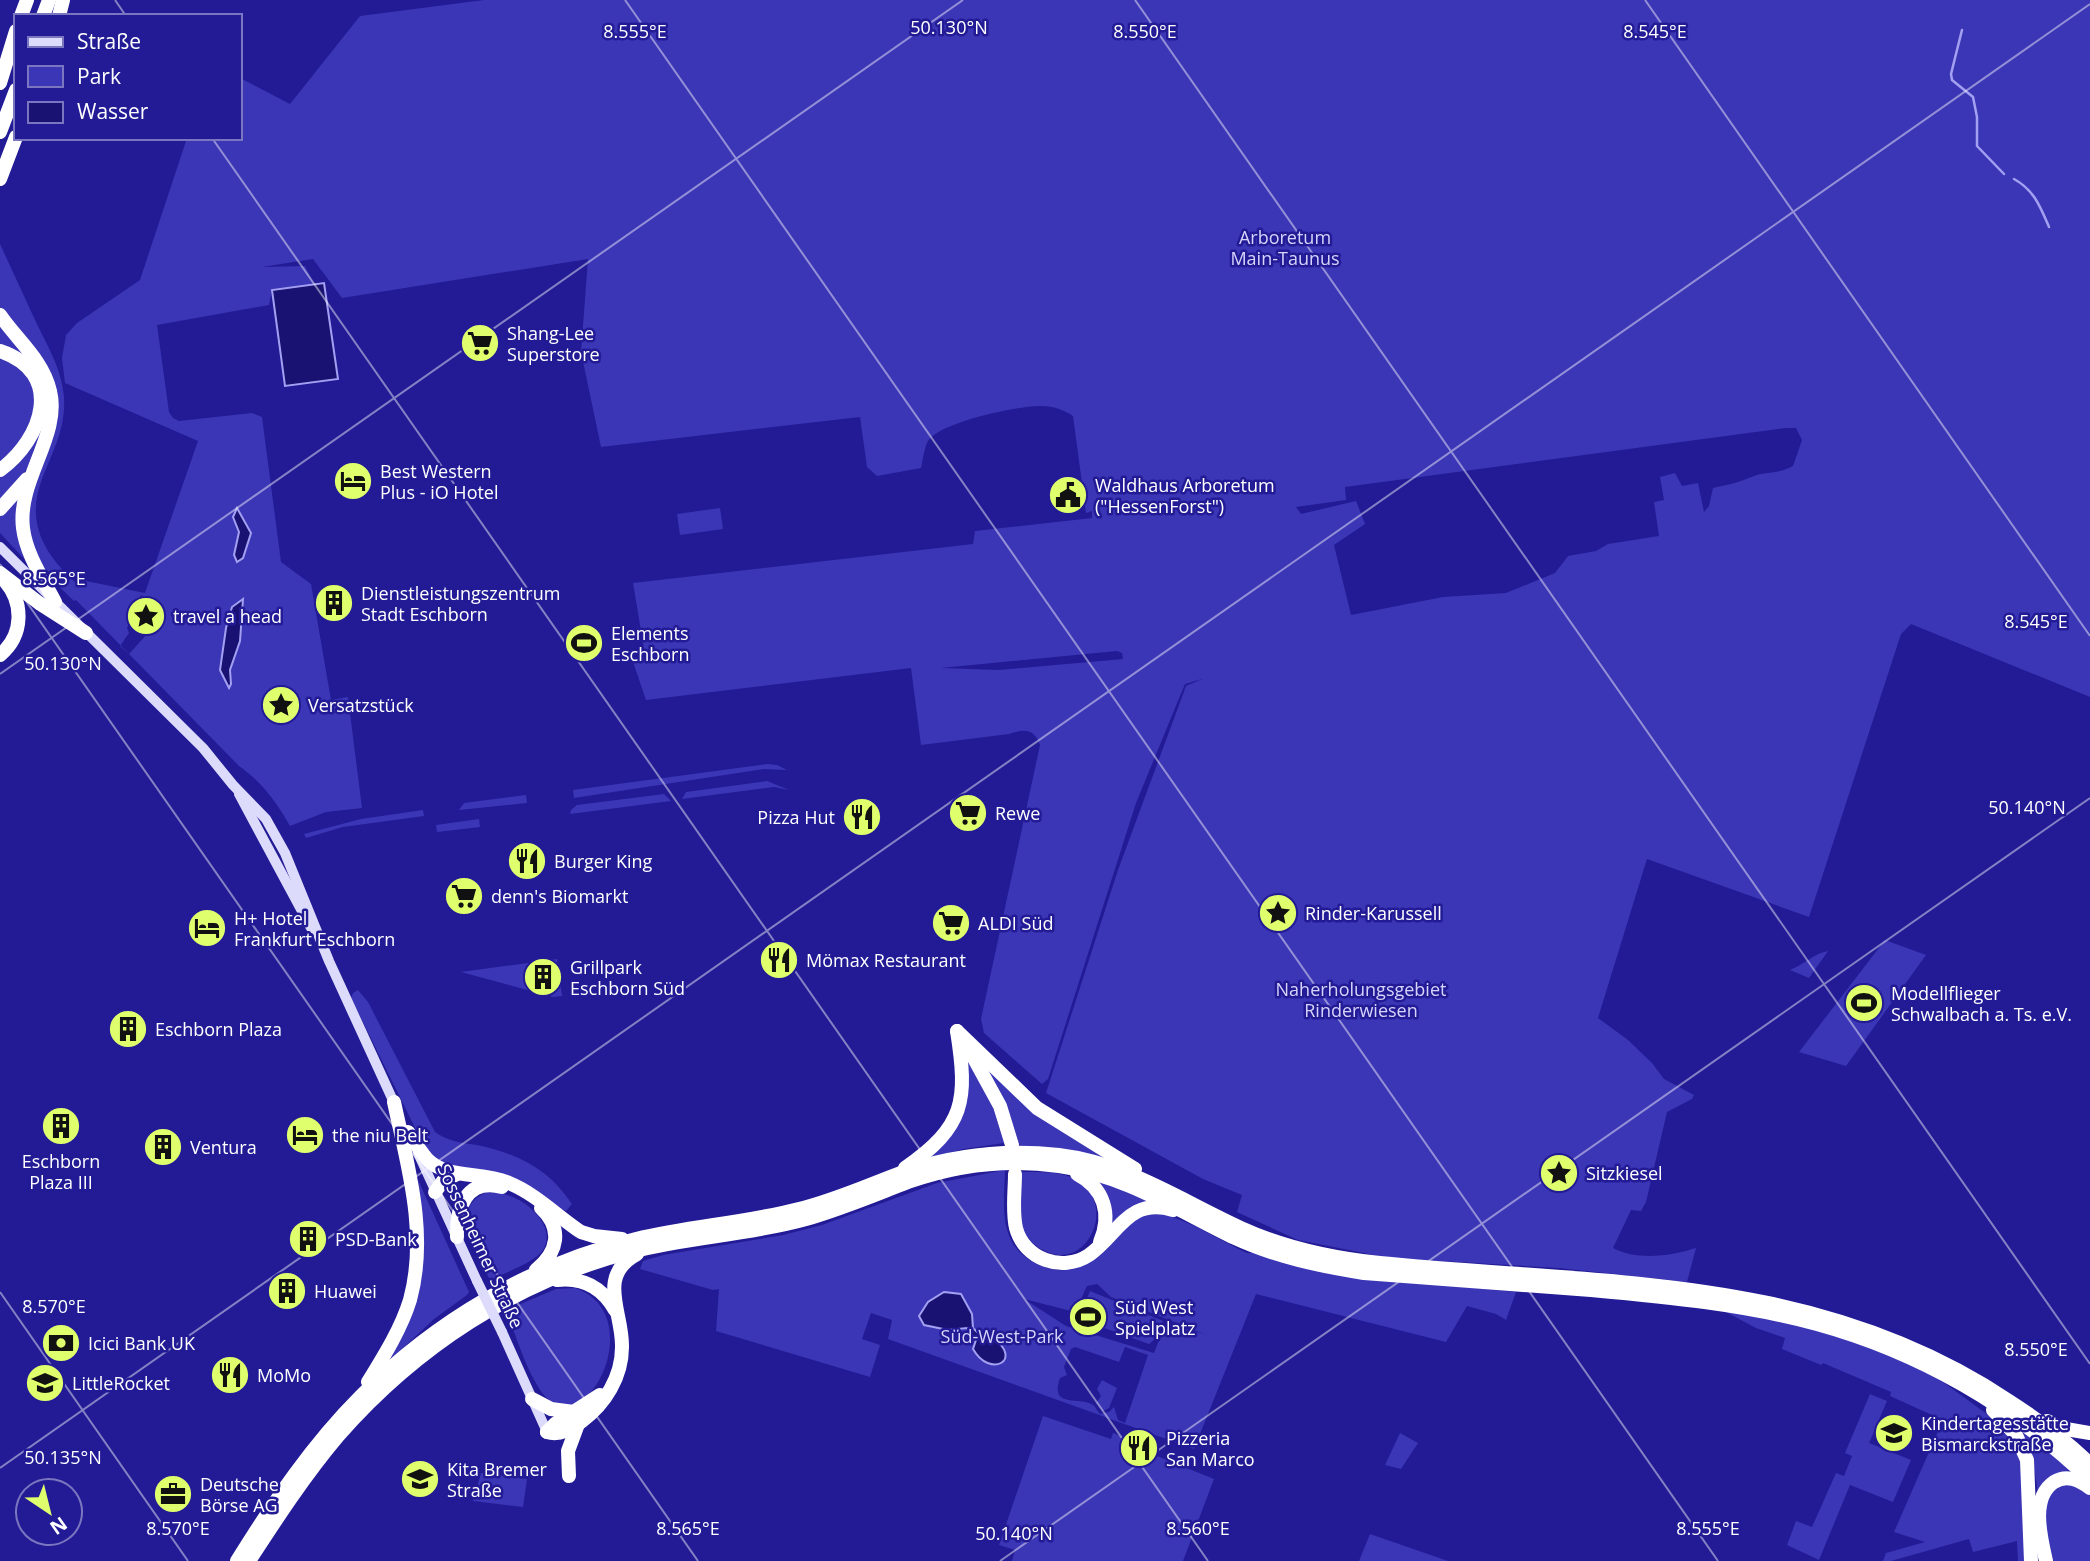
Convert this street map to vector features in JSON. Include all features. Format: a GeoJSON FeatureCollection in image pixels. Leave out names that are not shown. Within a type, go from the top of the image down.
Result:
{"type":"FeatureCollection","features":[{"type":"Feature","properties":{"kind":"highway"},"geometry":{"type":"LineString","coordinates":[[0,75],[14,34]]}},
{"type":"Feature","properties":{"kind":"highway"},"geometry":{"type":"LineString","coordinates":[[0,83],[4,57]]}},
{"type":"Feature","properties":{"kind":"highway"},"geometry":{"type":"LineString","coordinates":[[0,132],[14,95]]}},
{"type":"Feature","properties":{"kind":"highway"},"geometry":{"type":"LineString","coordinates":[[0,179],[15,140]]}},
{"type":"Feature","properties":{"kind":"highway"},"geometry":{"type":"LineString","coordinates":[[0,315],[39,366],[51,392],[50,420],[22,509],[23,529],[36,566],[55,602]]}},
{"type":"Feature","properties":{"kind":"highway"},"geometry":{"type":"LineString","coordinates":[[0,351],[16,358],[32,374],[39,386],[42,401],[40,417],[28,443],[0,470]]}},
{"type":"Feature","properties":{"kind":"highway"},"geometry":{"type":"LineString","coordinates":[[0,509],[31,474]]}},
{"type":"Feature","properties":{"kind":"highway"},"geometry":{"type":"LineString","coordinates":[[0,575],[86,633]]}},
{"type":"Feature","properties":{"kind":"highway"},"geometry":{"type":"LineString","coordinates":[[0,575],[13,593],[19,614],[13,642],[0,655]]}},
{"type":"Feature","properties":{"kind":"highway"},"geometry":{"type":"LineString","coordinates":[[957,1031],[995,1096],[1007,1124],[1012,1145]]}},
{"type":"Feature","properties":{"kind":"highway"},"geometry":{"type":"LineString","coordinates":[[892,1177],[940,1140],[955,1115],[964,1083],[957,1031]]}},
{"type":"Feature","properties":{"kind":"highway"},"geometry":{"type":"LineString","coordinates":[[957,1031],[1037,1108],[1169,1191]]}},
{"type":"Feature","properties":{"kind":"highway"},"geometry":{"type":"LineString","coordinates":[[359,1397],[404,1317],[416,1263],[417,1224],[412,1185],[394,1102]]}},
{"type":"Feature","properties":{"kind":"highway"},"geometry":{"type":"LineString","coordinates":[[408,1132],[433,1164],[457,1174],[478,1174],[512,1184],[588,1235],[634,1239]]}},
{"type":"Feature","properties":{"kind":"highway"},"geometry":{"type":"LineString","coordinates":[[237,1561],[303,1463],[359,1397],[433,1335],[474,1307],[525,1279],[570,1260],[634,1239],[799,1210],[955,1158],[994,1153],[1062,1155],[1092,1161],[1140,1177],[1260,1236],[1321,1255],[1398,1265],[1679,1288],[1745,1297],[1820,1314],[1916,1348],[1979,1381],[2017,1406],[2090,1464]]}},
{"type":"Feature","properties":{"kind":"highway"},"geometry":{"type":"LineString","coordinates":[[249,1561],[311,1469],[393,1380],[468,1323],[545,1282],[610,1257],[654,1246],[801,1221],[909,1182],[958,1169],[1012,1163],[1062,1166],[1127,1184],[1271,1252],[1341,1270],[1678,1299],[1744,1308],[1847,1333],[1932,1368],[1980,1395],[2029,1428],[2090,1480]]}},
{"type":"Feature","properties":{"kind":"highway"},"geometry":{"type":"LineString","coordinates":[[1062,1166],[1088,1180],[1101,1195],[1106,1218],[1098,1246]]}},
{"type":"Feature","properties":{"kind":"highway"},"geometry":{"type":"LineString","coordinates":[[435,1192],[443,1181],[457,1174]]}},
{"type":"Feature","properties":{"kind":"highway"},"geometry":{"type":"LineString","coordinates":[[1015,1174],[1016,1226],[1023,1243],[1031,1252],[1048,1261],[1066,1263],[1084,1258],[1127,1217],[1147,1208],[1168,1209],[1191,1215]]}},
{"type":"Feature","properties":{"kind":"highway"},"geometry":{"type":"LineString","coordinates":[[457,1237],[457,1216],[468,1194],[481,1186],[489,1185],[497,1185],[518,1193],[544,1210],[553,1224],[556,1238],[547,1259],[525,1279]]}},
{"type":"Feature","properties":{"kind":"highway"},"geometry":{"type":"LineString","coordinates":[[547,1432],[558,1434],[576,1418],[601,1403],[613,1383],[620,1364],[622,1346],[614,1295],[619,1270],[631,1258],[654,1246]]}},
{"type":"Feature","properties":{"kind":"highway"},"geometry":{"type":"LineString","coordinates":[[545,1282],[570,1279],[586,1282],[605,1295],[616,1311]]}},
{"type":"Feature","properties":{"kind":"highway"},"geometry":{"type":"LineString","coordinates":[[1980,1395],[2010,1427],[2024,1451],[2029,1469],[2031,1561]]}},
{"type":"Feature","properties":{"kind":"highway"},"geometry":{"type":"LineString","coordinates":[[531,1399],[576,1418]]}},
{"type":"Feature","properties":{"kind":"highway"},"geometry":{"type":"LineString","coordinates":[[2017,1406],[2066,1429],[2090,1433]]}},
{"type":"Feature","properties":{"kind":"highway"},"geometry":{"type":"LineString","coordinates":[[569,1476],[568,1451],[576,1418]]}},
{"type":"Feature","properties":{"kind":"highway"},"geometry":{"type":"LineString","coordinates":[[2046,1561],[2040,1516],[2046,1489],[2059,1479],[2066,1478],[2081,1481],[2090,1488]]}},
{"type":"Feature","properties":{"kind":"main road","name":"Sossenheimer Straße"},"geometry":{"type":"LineString","coordinates":[[0,547],[203,748],[233,785],[330,961],[547,1432]]}},
{"type":"Feature","properties":{"kind":"green space"},"geometry":{"type":"Polygon","coordinates":[[[484,0],[2090,0],[2090,697],[1911,624],[1901,634],[1809,917],[1647,859],[1598,1018],[1628,1040],[1664,1079],[1694,1095],[1692,1099],[1667,1112],[1646,1202],[1641,1211],[1631,1210],[1613,1248],[1633,1255],[1654,1256],[1696,1248],[1687,1282],[1559,1268],[1389,1258],[1298,1240],[1237,1212],[1242,1195],[1203,1179],[1046,1093],[1118,870],[1186,686],[1202,679],[1185,684],[1136,803],[1048,1079],[1042,1084],[984,1033],[981,1019],[1040,745],[1035,735],[1028,731],[1019,731],[921,745],[911,668],[646,700],[632,659],[645,655],[633,583],[973,544],[975,531],[1092,518],[1092,511],[1086,513],[1073,416],[1066,412],[1050,407],[1031,406],[963,421],[947,427],[928,441],[921,468],[877,476],[867,467],[860,417],[601,447],[581,352],[588,259],[342,298],[313,259],[262,267],[305,266],[314,284],[272,290],[269,305],[157,325],[169,412],[173,418],[179,421],[252,413],[262,417],[281,562],[311,584],[331,700],[348,697],[362,808],[326,812],[290,826],[261,786],[129,654],[164,615],[154,604],[141,595],[127,628],[129,633],[120,645],[46,574],[34,552],[27,513],[56,399],[0,308],[0,244],[54,359],[63,387],[61,429],[37,495],[37,524],[41,537],[55,561],[76,583],[81,580],[145,593],[198,441],[65,383],[62,358],[66,335],[77,323],[140,280],[186,140],[242,140],[242,79],[290,104],[360,16],[484,0]],[[1796,428],[1345,487],[1346,500],[1296,507],[1301,514],[1356,501],[1365,524],[1334,545],[1351,615],[1443,597],[1506,593],[1555,573],[1568,556],[1596,551],[1608,544],[1659,536],[1654,502],[1664,500],[1660,477],[1675,473],[1682,486],[1698,483],[1704,512],[1709,506],[1713,488],[1793,466],[1802,440],[1796,428]],[[1117,651],[941,668],[999,670],[1123,659],[1122,653],[1117,651]]]}},
{"type":"Feature","properties":{"kind":"green space"},"geometry":{"type":"Polygon","coordinates":[[[0,321],[38,369],[47,393],[48,410],[45,428],[31,462],[0,504],[0,474],[17,459],[30,442],[40,425],[44,407],[43,390],[36,373],[22,359],[0,346],[0,321]]]}},
{"type":"Feature","properties":{"kind":"green space"},"geometry":{"type":"Polygon","coordinates":[[[0,358],[10,362],[32,384],[36,395],[36,408],[19,443],[0,461],[0,358]]]}},
{"type":"Feature","properties":{"kind":"green space"},"geometry":{"type":"Polygon","coordinates":[[[21,493],[28,563],[0,533],[0,514],[21,493]]]}},
{"type":"Feature","properties":{"kind":"green space"},"geometry":{"type":"Polygon","coordinates":[[[720,508],[723,529],[680,535],[677,514],[720,508]]]}},
{"type":"Feature","properties":{"kind":"green space"},"geometry":{"type":"Polygon","coordinates":[[[767,764],[787,770],[764,769],[574,798],[573,790],[767,764]]]}},
{"type":"Feature","properties":{"kind":"green space"},"geometry":{"type":"Polygon","coordinates":[[[767,781],[789,790],[774,787],[682,799],[686,792],[767,781]]]}},
{"type":"Feature","properties":{"kind":"green space"},"geometry":{"type":"Polygon","coordinates":[[[664,794],[671,801],[570,814],[577,805],[664,794]]]}},
{"type":"Feature","properties":{"kind":"green space"},"geometry":{"type":"Polygon","coordinates":[[[526,795],[527,803],[459,810],[464,803],[526,795]]]}},
{"type":"Feature","properties":{"kind":"green space"},"geometry":{"type":"Polygon","coordinates":[[[423,810],[424,816],[343,827],[306,838],[304,834],[361,819],[423,810]]]}},
{"type":"Feature","properties":{"kind":"green space"},"geometry":{"type":"Polygon","coordinates":[[[479,819],[480,827],[437,832],[436,825],[479,819]]]}},
{"type":"Feature","properties":{"kind":"green space","name":"Modellflieger Schwalbach a. Ts. e.V."},"geometry":{"type":"Polygon","coordinates":[[[1885,940],[1926,955],[1846,1066],[1799,1052],[1885,940]]]}},
{"type":"Feature","properties":{"kind":"green space"},"geometry":{"type":"Polygon","coordinates":[[[1828,951],[1809,978],[1790,970],[1818,954],[1828,951]]]}},
{"type":"Feature","properties":{"kind":"green space"},"geometry":{"type":"Polygon","coordinates":[[[557,959],[562,996],[553,997],[461,972],[557,959]]]}},
{"type":"Feature","properties":{"kind":"green space"},"geometry":{"type":"Polygon","coordinates":[[[358,990],[368,1002],[435,1132],[455,1141],[506,1153],[531,1164],[563,1191],[572,1204],[566,1211],[444,1165],[427,1152],[351,998],[358,990]]]}},
{"type":"Feature","properties":{"kind":"green space"},"geometry":{"type":"Polygon","coordinates":[[[964,1052],[992,1104],[1004,1143],[963,1149],[918,1162],[946,1141],[964,1052]]]}},
{"type":"Feature","properties":{"kind":"green space"},"geometry":{"type":"Polygon","coordinates":[[[986,1067],[1114,1161],[1067,1149],[1020,1146],[1006,1104],[986,1067]]]}},
{"type":"Feature","properties":{"kind":"green space","name":"Süd-West-Park"},"geometry":{"type":"Polygon","coordinates":[[[1005,1170],[1004,1213],[1010,1238],[1027,1258],[1053,1269],[1065,1270],[1082,1266],[1095,1257],[1130,1221],[1149,1213],[1159,1213],[1184,1221],[1247,1253],[1379,1279],[1516,1292],[1506,1320],[1496,1314],[1467,1306],[1446,1342],[1256,1294],[1194,1449],[888,1339],[892,1320],[871,1313],[862,1339],[880,1345],[870,1377],[716,1331],[719,1289],[713,1290],[640,1269],[643,1261],[663,1255],[783,1235],[822,1225],[937,1183],[1005,1170]],[[1097,1284],[1087,1286],[1075,1312],[1024,1299],[1066,1326],[1154,1353],[1166,1322],[1207,1335],[1111,1297],[1097,1284]],[[1075,1347],[1071,1349],[1064,1367],[1067,1375],[1060,1378],[1059,1394],[1067,1400],[1093,1405],[1100,1414],[1109,1412],[1114,1407],[1118,1420],[1125,1423],[1148,1355],[1125,1347],[1119,1362],[1075,1347]]]}},
{"type":"Feature","properties":{"kind":"green space"},"geometry":{"type":"Polygon","coordinates":[[[1022,1172],[1063,1175],[1075,1179],[1088,1189],[1095,1202],[1096,1217],[1093,1231],[1086,1243],[1076,1251],[1062,1255],[1047,1252],[1026,1235],[1020,1210],[1022,1172]]]}},
{"type":"Feature","properties":{"kind":"green space"},"geometry":{"type":"Polygon","coordinates":[[[1091,1178],[1168,1206],[1106,1231],[1109,1201],[1104,1190],[1091,1178]]]}},
{"type":"Feature","properties":{"kind":"green space"},"geometry":{"type":"Polygon","coordinates":[[[418,1180],[469,1292],[434,1319],[384,1366],[415,1301],[415,1183],[418,1180]]]}},
{"type":"Feature","properties":{"kind":"green space"},"geometry":{"type":"Polygon","coordinates":[[[488,1192],[507,1195],[525,1204],[539,1217],[546,1233],[546,1242],[539,1254],[490,1280],[468,1232],[467,1220],[469,1208],[475,1199],[488,1192]]]}},
{"type":"Feature","properties":{"kind":"green space"},"geometry":{"type":"Polygon","coordinates":[[[575,1288],[597,1302],[608,1322],[610,1346],[604,1370],[593,1390],[578,1403],[561,1406],[544,1395],[538,1386],[506,1310],[556,1289],[575,1288]]]}},
{"type":"Feature","properties":{"kind":"green space"},"geometry":{"type":"Polygon","coordinates":[[[1090,1291],[1163,1321],[1156,1338],[1149,1344],[1079,1319],[1090,1291]]]}},
{"type":"Feature","properties":{"kind":"green space"},"geometry":{"type":"Polygon","coordinates":[[[1722,1310],[1819,1330],[1901,1359],[1943,1382],[1999,1423],[2021,1455],[2027,1561],[2018,1561],[2017,1541],[1973,1552],[1969,1539],[1883,1561],[1886,1553],[1925,1542],[1894,1532],[1943,1420],[1890,1396],[1891,1392],[1782,1349],[1785,1338],[1756,1328],[1722,1310]]]}},
{"type":"Feature","properties":{"kind":"green space"},"geometry":{"type":"Polygon","coordinates":[[[1102,1380],[1117,1388],[1109,1408],[1103,1411],[1096,1403],[1101,1396],[1097,1389],[1102,1380]]]}},
{"type":"Feature","properties":{"kind":"green space"},"geometry":{"type":"Polygon","coordinates":[[[1870,1394],[1887,1401],[1869,1443],[1911,1460],[1893,1502],[1850,1485],[1819,1560],[1787,1545],[1796,1521],[1812,1527],[1836,1473],[1844,1476],[1852,1456],[1845,1453],[1870,1394]]]}},
{"type":"Feature","properties":{"kind":"green space"},"geometry":{"type":"Polygon","coordinates":[[[1043,1416],[1111,1439],[1113,1433],[1154,1448],[1152,1454],[1214,1479],[1183,1561],[1012,1561],[1015,1550],[999,1545],[1043,1416]]]}},
{"type":"Feature","properties":{"kind":"green space"},"geometry":{"type":"Polygon","coordinates":[[[2006,1420],[2036,1437],[2072,1470],[2051,1477],[2038,1496],[2030,1454],[2006,1420]]]}},
{"type":"Feature","properties":{"kind":"green space"},"geometry":{"type":"Polygon","coordinates":[[[1400,1433],[1418,1443],[1401,1469],[1385,1465],[1400,1433]]]}},
{"type":"Feature","properties":{"kind":"green space"},"geometry":{"type":"Polygon","coordinates":[[[481,1473],[527,1479],[523,1507],[473,1501],[481,1473]]]}},
{"type":"Feature","properties":{"kind":"green space"},"geometry":{"type":"Polygon","coordinates":[[[2077,1482],[2090,1494],[2090,1561],[2051,1561],[2045,1518],[2048,1496],[2052,1488],[2060,1483],[2077,1482]]]}},
{"type":"Feature","properties":{"kind":"green space"},"geometry":{"type":"Polygon","coordinates":[[[1370,1534],[1448,1561],[1359,1561],[1370,1534]]]}},
{"type":"Feature","properties":{"kind":"water"},"geometry":{"type":"Polygon","coordinates":[[[324,283],[338,379],[285,386],[272,290],[324,283]]]}},
{"type":"Feature","properties":{"kind":"water"},"geometry":{"type":"Polygon","coordinates":[[[237,508],[251,533],[243,558],[237,562],[234,555],[239,532],[233,517],[237,508]]]}},
{"type":"Feature","properties":{"kind":"water"},"geometry":{"type":"Polygon","coordinates":[[[243,599],[240,641],[230,670],[229,688],[220,670],[226,628],[232,607],[243,599]]]}},
{"type":"Feature","properties":{"kind":"water"},"geometry":{"type":"Polygon","coordinates":[[[944,1292],[961,1294],[972,1314],[973,1328],[983,1338],[993,1338],[1002,1346],[1005,1359],[1001,1363],[995,1365],[980,1358],[973,1349],[976,1340],[967,1328],[948,1330],[924,1325],[919,1316],[928,1302],[944,1292]]]}},
{"type":"Feature","properties":{"kind":"waterway"},"geometry":{"type":"LineString","coordinates":[[1962,30],[1951,74],[1952,80],[1973,97],[1977,117],[1977,146],[2004,174]]}},
{"type":"Feature","properties":{"kind":"waterway"},"geometry":{"type":"LineString","coordinates":[[2014,179],[2031,193],[2049,227]]}},
{"type":"Feature","properties":{"kind":"place","name":"Shang-Lee Superstore"},"geometry":{"type":"Point","coordinates":[480,343]}},
{"type":"Feature","properties":{"kind":"place","name":"Best Western Plus - iO Hotel"},"geometry":{"type":"Point","coordinates":[353,481]}},
{"type":"Feature","properties":{"kind":"place","name":"Waldhaus Arboretum (\"HessenForst\")"},"geometry":{"type":"Point","coordinates":[1068,495]}},
{"type":"Feature","properties":{"kind":"place","name":"Dienstleistungszentrum Stadt Eschborn"},"geometry":{"type":"Point","coordinates":[334,603]}},
{"type":"Feature","properties":{"kind":"place","name":"travel a head"},"geometry":{"type":"Point","coordinates":[146,616]}},
{"type":"Feature","properties":{"kind":"place","name":"Elements Eschborn"},"geometry":{"type":"Point","coordinates":[584,643]}},
{"type":"Feature","properties":{"kind":"place","name":"Versatzstück"},"geometry":{"type":"Point","coordinates":[281,705]}},
{"type":"Feature","properties":{"kind":"place","name":"Rewe"},"geometry":{"type":"Point","coordinates":[968,813]}},
{"type":"Feature","properties":{"kind":"place","name":"Pizza Hut"},"geometry":{"type":"Point","coordinates":[862,817]}},
{"type":"Feature","properties":{"kind":"place","name":"Burger King"},"geometry":{"type":"Point","coordinates":[527,861]}},
{"type":"Feature","properties":{"kind":"place","name":"denn's Biomarkt"},"geometry":{"type":"Point","coordinates":[464,896]}},
{"type":"Feature","properties":{"kind":"place","name":"Rinder-Karussell"},"geometry":{"type":"Point","coordinates":[1278,913]}},
{"type":"Feature","properties":{"kind":"place","name":"ALDI Süd"},"geometry":{"type":"Point","coordinates":[951,923]}},
{"type":"Feature","properties":{"kind":"place","name":"H+ Hotel Frankfurt Eschborn"},"geometry":{"type":"Point","coordinates":[207,928]}},
{"type":"Feature","properties":{"kind":"place","name":"Mömax Restaurant"},"geometry":{"type":"Point","coordinates":[779,960]}},
{"type":"Feature","properties":{"kind":"place","name":"Grillpark Eschborn Süd"},"geometry":{"type":"Point","coordinates":[543,977]}},
{"type":"Feature","properties":{"kind":"place","name":"Modellflieger Schwalbach a. Ts. e.V."},"geometry":{"type":"Point","coordinates":[1864,1003]}},
{"type":"Feature","properties":{"kind":"place","name":"Eschborn Plaza"},"geometry":{"type":"Point","coordinates":[128,1029]}},
{"type":"Feature","properties":{"kind":"place","name":"Eschborn Plaza III"},"geometry":{"type":"Point","coordinates":[61,1126]}},
{"type":"Feature","properties":{"kind":"place","name":"the niu Belt"},"geometry":{"type":"Point","coordinates":[305,1135]}},
{"type":"Feature","properties":{"kind":"place","name":"Ventura"},"geometry":{"type":"Point","coordinates":[163,1147]}},
{"type":"Feature","properties":{"kind":"place","name":"Sitzkiesel"},"geometry":{"type":"Point","coordinates":[1559,1173]}},
{"type":"Feature","properties":{"kind":"place","name":"PSD-Bank"},"geometry":{"type":"Point","coordinates":[308,1239]}},
{"type":"Feature","properties":{"kind":"place","name":"Huawei"},"geometry":{"type":"Point","coordinates":[287,1291]}},
{"type":"Feature","properties":{"kind":"place","name":"Süd West Spielplatz"},"geometry":{"type":"Point","coordinates":[1088,1317]}},
{"type":"Feature","properties":{"kind":"place","name":"Icici Bank UK"},"geometry":{"type":"Point","coordinates":[61,1343]}},
{"type":"Feature","properties":{"kind":"place","name":"MoMo"},"geometry":{"type":"Point","coordinates":[230,1375]}},
{"type":"Feature","properties":{"kind":"place","name":"LittleRocket"},"geometry":{"type":"Point","coordinates":[45,1383]}},
{"type":"Feature","properties":{"kind":"place","name":"Kindertagesstätte Bismarckstraße"},"geometry":{"type":"Point","coordinates":[1894,1433]}},
{"type":"Feature","properties":{"kind":"place","name":"Pizzeria San Marco"},"geometry":{"type":"Point","coordinates":[1139,1448]}},
{"type":"Feature","properties":{"kind":"place","name":"Kita Bremer Straße"},"geometry":{"type":"Point","coordinates":[420,1479]}},
{"type":"Feature","properties":{"kind":"place","name":"Deutsche Börse AG"},"geometry":{"type":"Point","coordinates":[173,1494]}},
{"type":"Feature","properties":{"kind":"park label","name":"Arboretum Main-Taunus"},"geometry":{"type":"Point","coordinates":[1285,247]}},
{"type":"Feature","properties":{"kind":"park label","name":"Naherholungsgebiet Rinderwiesen"},"geometry":{"type":"Point","coordinates":[1361,999]}}]}
